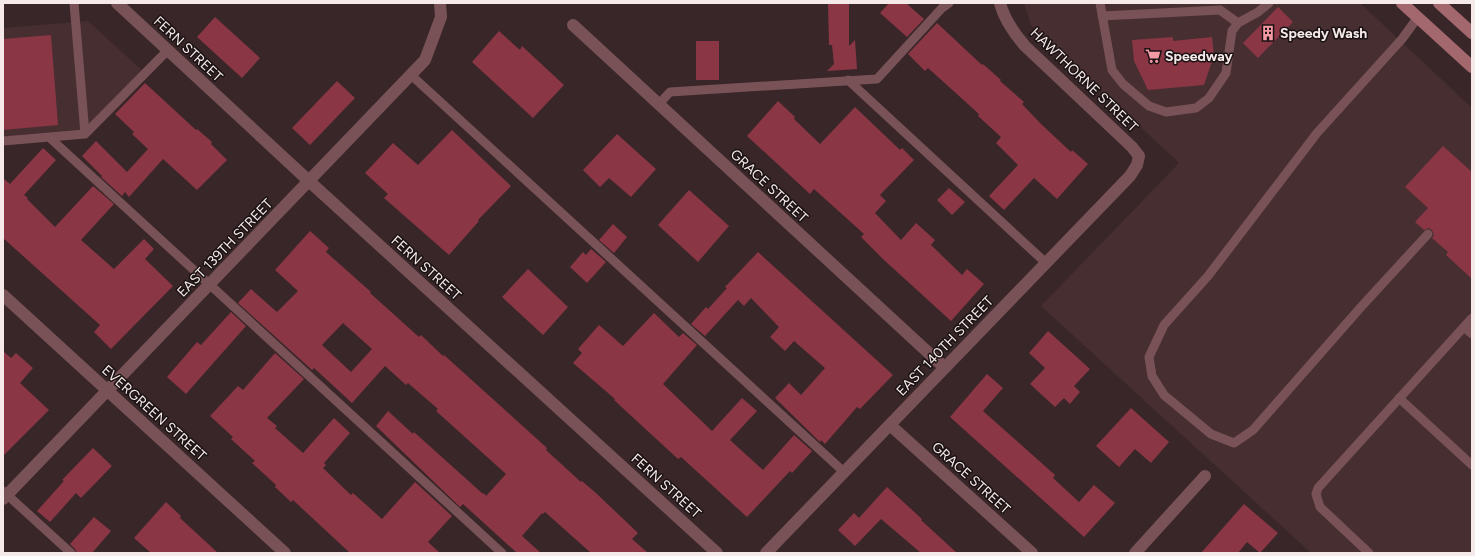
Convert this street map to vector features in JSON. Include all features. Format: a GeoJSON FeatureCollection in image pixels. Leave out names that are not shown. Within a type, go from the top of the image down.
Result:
{"type":"FeatureCollection","features":[{"type":"Feature","properties":{"kind":"main road"},"geometry":{"type":"LineString","coordinates":[[1402,3],[1472,66]]}},
{"type":"Feature","properties":{"kind":"main road"},"geometry":{"type":"LineString","coordinates":[[1439,3],[1472,32]]}},
{"type":"Feature","properties":{"kind":"street","name":"FERN STREET"},"geometry":{"type":"LineString","coordinates":[[117,3],[310,182],[717,553]]}},
{"type":"Feature","properties":{"kind":"street","name":"EAST 139TH STREET"},"geometry":{"type":"LineString","coordinates":[[4,495],[107,392],[426,60],[441,17],[440,3]]}},
{"type":"Feature","properties":{"kind":"street","name":"HAWTHORNE STREET"},"geometry":{"type":"LineString","coordinates":[[1000,3],[1015,34],[1025,46],[1132,146],[1139,156]]}},
{"type":"Feature","properties":{"kind":"street","name":"GRACE STREET"},"geometry":{"type":"LineString","coordinates":[[573,25],[945,368]]}},
{"type":"Feature","properties":{"kind":"street","name":"EAST 140TH STREET"},"geometry":{"type":"LineString","coordinates":[[766,553],[1130,176],[1137,165],[1139,156]]}},
{"type":"Feature","properties":{"kind":"street","name":"EVERGREEN STREET"},"geometry":{"type":"LineString","coordinates":[[3,295],[107,392],[285,553]]}},
{"type":"Feature","properties":{"kind":"street","name":"GRACE STREET"},"geometry":{"type":"LineString","coordinates":[[890,425],[1032,553]]}},
{"type":"Feature","properties":{"kind":"street"},"geometry":{"type":"LineString","coordinates":[[1135,553],[1205,476]]}},
{"type":"Feature","properties":{"kind":"lane"},"geometry":{"type":"LineString","coordinates":[[74,3],[85,134]]}},
{"type":"Feature","properties":{"kind":"lane"},"geometry":{"type":"LineString","coordinates":[[659,104],[670,92],[877,79],[942,8],[949,3]]}},
{"type":"Feature","properties":{"kind":"lane"},"geometry":{"type":"LineString","coordinates":[[1100,3],[1112,70],[1123,84],[1149,106],[1166,112],[1196,108],[1209,98],[1226,73],[1232,30],[1238,23],[1258,12],[1269,3]]}},
{"type":"Feature","properties":{"kind":"lane"},"geometry":{"type":"LineString","coordinates":[[1102,16],[1220,10],[1238,23]]}},
{"type":"Feature","properties":{"kind":"lane"},"geometry":{"type":"LineString","coordinates":[[1418,17],[1402,39],[1318,133],[1208,276],[1164,324],[1149,357],[1152,376],[1164,395],[1211,434],[1234,443],[1253,430],[1361,307],[1428,234]]}},
{"type":"Feature","properties":{"kind":"lane"},"geometry":{"type":"LineString","coordinates":[[3,141],[85,134],[168,50]]}},
{"type":"Feature","properties":{"kind":"lane"},"geometry":{"type":"LineString","coordinates":[[411,75],[844,472]]}},
{"type":"Feature","properties":{"kind":"lane"},"geometry":{"type":"LineString","coordinates":[[848,80],[1046,263]]}},
{"type":"Feature","properties":{"kind":"lane"},"geometry":{"type":"LineString","coordinates":[[50,138],[502,553]]}},
{"type":"Feature","properties":{"kind":"lane"},"geometry":{"type":"LineString","coordinates":[[1369,553],[1320,507],[1316,494],[1318,488],[1472,318]]}},
{"type":"Feature","properties":{"kind":"lane"},"geometry":{"type":"LineString","coordinates":[[1464,327],[1472,334]]}},
{"type":"Feature","properties":{"kind":"lane"},"geometry":{"type":"LineString","coordinates":[[1399,398],[1472,465]]}},
{"type":"Feature","properties":{"kind":"lane"},"geometry":{"type":"LineString","coordinates":[[4,495],[71,553]]}},
{"type":"Feature","properties":{"kind":"shaded area"},"geometry":{"type":"Polygon","coordinates":[[[1024,3],[1360,3],[1472,108],[1472,553],[1311,553],[1041,306],[1179,163],[1031,25],[1024,3]]]}},
{"type":"Feature","properties":{"kind":"shaded area"},"geometry":{"type":"Polygon","coordinates":[[[88,21],[146,74],[85,134],[3,141],[3,28],[88,21]]]}},
{"type":"Feature","properties":{"kind":"building"},"geometry":{"type":"Polygon","coordinates":[[[849,3],[849,46],[855,40],[857,69],[827,71],[834,64],[832,45],[829,45],[828,4],[849,3]]]}},
{"type":"Feature","properties":{"kind":"building"},"geometry":{"type":"Polygon","coordinates":[[[889,3],[906,3],[924,19],[907,37],[880,13],[889,3]]]}},
{"type":"Feature","properties":{"kind":"building","name":"Speedy Wash"},"geometry":{"type":"Polygon","coordinates":[[[1278,7],[1293,22],[1258,58],[1243,43],[1278,7]]]}},
{"type":"Feature","properties":{"kind":"building"},"geometry":{"type":"Polygon","coordinates":[[[215,17],[260,58],[242,78],[197,37],[215,17]]]}},
{"type":"Feature","properties":{"kind":"building"},"geometry":{"type":"Polygon","coordinates":[[[937,23],[1024,102],[1022,104],[1041,124],[1071,152],[1072,150],[1088,164],[1057,199],[1034,178],[1004,210],[989,196],[1018,165],[996,143],[1001,137],[978,116],[979,114],[928,68],[925,71],[908,54],[937,23]]]}},
{"type":"Feature","properties":{"kind":"building"},"geometry":{"type":"Polygon","coordinates":[[[499,31],[520,50],[522,46],[564,85],[533,118],[472,62],[499,31]]]}},
{"type":"Feature","properties":{"kind":"building"},"geometry":{"type":"Polygon","coordinates":[[[51,35],[58,125],[3,130],[3,39],[51,35]]]}},
{"type":"Feature","properties":{"kind":"building"},"geometry":{"type":"Polygon","coordinates":[[[1173,37],[1173,41],[1212,37],[1214,55],[1204,85],[1148,90],[1134,61],[1132,40],[1173,37]]]}},
{"type":"Feature","properties":{"kind":"building"},"geometry":{"type":"Polygon","coordinates":[[[696,41],[719,41],[719,80],[696,80],[696,41]]]}},
{"type":"Feature","properties":{"kind":"building"},"geometry":{"type":"Polygon","coordinates":[[[337,81],[355,98],[310,145],[292,128],[337,81]]]}},
{"type":"Feature","properties":{"kind":"building"},"geometry":{"type":"Polygon","coordinates":[[[145,83],[196,130],[197,129],[212,142],[211,144],[227,160],[197,190],[163,159],[129,197],[125,192],[122,196],[101,177],[102,176],[82,156],[96,141],[127,172],[148,149],[132,134],[134,132],[115,114],[145,83]]]}},
{"type":"Feature","properties":{"kind":"building"},"geometry":{"type":"Polygon","coordinates":[[[778,101],[820,144],[855,107],[900,150],[902,148],[914,160],[880,195],[886,201],[875,213],[901,240],[916,223],[935,240],[931,245],[962,275],[967,269],[984,284],[951,321],[861,237],[864,234],[814,189],[810,194],[747,136],[778,101]]]}},
{"type":"Feature","properties":{"kind":"building"},"geometry":{"type":"Polygon","coordinates":[[[452,130],[511,186],[478,220],[479,221],[449,255],[384,198],[388,194],[365,173],[393,143],[418,165],[452,130]]]}},
{"type":"Feature","properties":{"kind":"building"},"geometry":{"type":"Polygon","coordinates":[[[617,134],[656,169],[631,197],[609,178],[600,187],[583,170],[617,134]]]}},
{"type":"Feature","properties":{"kind":"building"},"geometry":{"type":"Polygon","coordinates":[[[1443,146],[1472,172],[1472,279],[1446,255],[1448,252],[1432,238],[1434,235],[1432,230],[1429,228],[1424,230],[1415,222],[1428,208],[1405,187],[1443,146]]]}},
{"type":"Feature","properties":{"kind":"building"},"geometry":{"type":"Polygon","coordinates":[[[43,148],[56,160],[24,195],[28,198],[27,199],[55,227],[93,186],[114,204],[81,240],[114,269],[144,239],[154,249],[145,259],[173,286],[111,349],[94,332],[100,325],[3,238],[3,178],[10,184],[43,148]]]}},
{"type":"Feature","properties":{"kind":"building"},"geometry":{"type":"Polygon","coordinates":[[[949,188],[965,202],[952,215],[937,200],[949,188]]]}},
{"type":"Feature","properties":{"kind":"building"},"geometry":{"type":"Polygon","coordinates":[[[689,190],[729,226],[698,262],[658,225],[689,190]]]}},
{"type":"Feature","properties":{"kind":"building"},"geometry":{"type":"Polygon","coordinates":[[[613,224],[627,237],[614,253],[599,240],[613,224]]]}},
{"type":"Feature","properties":{"kind":"building"},"geometry":{"type":"Polygon","coordinates":[[[310,231],[329,248],[326,252],[371,292],[370,293],[419,337],[421,335],[443,356],[444,355],[638,533],[632,539],[648,553],[591,553],[545,512],[543,514],[542,513],[522,536],[541,553],[517,553],[463,504],[460,507],[376,426],[388,411],[486,496],[506,474],[436,411],[438,409],[408,383],[406,385],[385,366],[352,403],[314,368],[312,370],[238,303],[251,289],[277,312],[298,291],[275,270],[310,231]],[[343,323],[322,345],[351,372],[372,349],[343,323]]]}},
{"type":"Feature","properties":{"kind":"building"},"geometry":{"type":"Polygon","coordinates":[[[591,249],[606,262],[587,283],[570,267],[583,252],[586,255],[591,249]]]}},
{"type":"Feature","properties":{"kind":"building"},"geometry":{"type":"Polygon","coordinates":[[[758,252],[893,375],[860,409],[857,407],[825,444],[821,440],[820,442],[775,398],[789,383],[801,395],[825,368],[794,341],[785,351],[770,337],[779,327],[751,298],[744,306],[738,300],[705,336],[691,324],[706,307],[708,309],[727,288],[725,287],[758,252]]]}},
{"type":"Feature","properties":{"kind":"building"},"geometry":{"type":"Polygon","coordinates":[[[528,269],[568,307],[543,335],[502,297],[528,269]]]}},
{"type":"Feature","properties":{"kind":"building"},"geometry":{"type":"Polygon","coordinates":[[[231,312],[246,326],[186,394],[167,377],[197,342],[201,345],[231,312]]]}},
{"type":"Feature","properties":{"kind":"building"},"geometry":{"type":"Polygon","coordinates":[[[654,313],[679,337],[683,333],[697,345],[663,384],[712,431],[742,398],[757,411],[730,440],[763,470],[794,435],[812,451],[792,473],[790,471],[747,517],[681,457],[678,459],[614,400],[615,399],[573,363],[582,353],[578,349],[599,325],[623,346],[654,313]]]}},
{"type":"Feature","properties":{"kind":"building"},"geometry":{"type":"Polygon","coordinates":[[[1048,331],[1090,369],[1074,386],[1080,392],[1070,404],[1064,398],[1055,407],[1030,384],[1045,368],[1029,353],[1048,331]]]}},
{"type":"Feature","properties":{"kind":"building"},"geometry":{"type":"Polygon","coordinates":[[[3,351],[11,358],[16,353],[33,368],[20,383],[49,410],[3,456],[3,351]]]}},
{"type":"Feature","properties":{"kind":"building"},"geometry":{"type":"Polygon","coordinates":[[[275,353],[304,379],[267,418],[277,426],[275,428],[303,453],[334,418],[350,433],[324,463],[326,465],[323,468],[351,495],[353,493],[382,519],[415,482],[452,516],[428,542],[440,553],[350,553],[293,500],[291,502],[275,487],[276,485],[252,463],[255,461],[231,439],[233,437],[210,416],[238,386],[243,390],[275,353]]]}},
{"type":"Feature","properties":{"kind":"building"},"geometry":{"type":"Polygon","coordinates":[[[987,374],[1003,388],[983,411],[1055,475],[1053,478],[1079,502],[1094,485],[1115,503],[1084,537],[950,417],[987,374]]]}},
{"type":"Feature","properties":{"kind":"building"},"geometry":{"type":"Polygon","coordinates":[[[1131,408],[1169,442],[1151,463],[1135,449],[1119,467],[1096,446],[1131,408]]]}},
{"type":"Feature","properties":{"kind":"building"},"geometry":{"type":"Polygon","coordinates":[[[93,448],[112,466],[81,498],[76,493],[50,522],[37,511],[64,481],[62,480],[93,448]]]}},
{"type":"Feature","properties":{"kind":"building"},"geometry":{"type":"Polygon","coordinates":[[[887,487],[957,553],[921,553],[881,519],[855,546],[838,530],[854,513],[859,518],[887,487]]]}},
{"type":"Feature","properties":{"kind":"building"},"geometry":{"type":"Polygon","coordinates":[[[166,502],[181,516],[180,518],[218,553],[151,553],[134,538],[166,502]]]}},
{"type":"Feature","properties":{"kind":"building"},"geometry":{"type":"Polygon","coordinates":[[[1244,504],[1278,533],[1260,553],[1247,542],[1238,553],[1201,553],[1244,504]]]}},
{"type":"Feature","properties":{"kind":"building"},"geometry":{"type":"Polygon","coordinates":[[[94,517],[111,531],[92,553],[77,553],[70,544],[94,517]]]}},
{"type":"Feature","properties":{"kind":"place","name":"Speedy Wash"},"geometry":{"type":"Point","coordinates":[1268,33]}},
{"type":"Feature","properties":{"kind":"place","name":"Speedway"},"geometry":{"type":"Point","coordinates":[1153,56]}}]}
